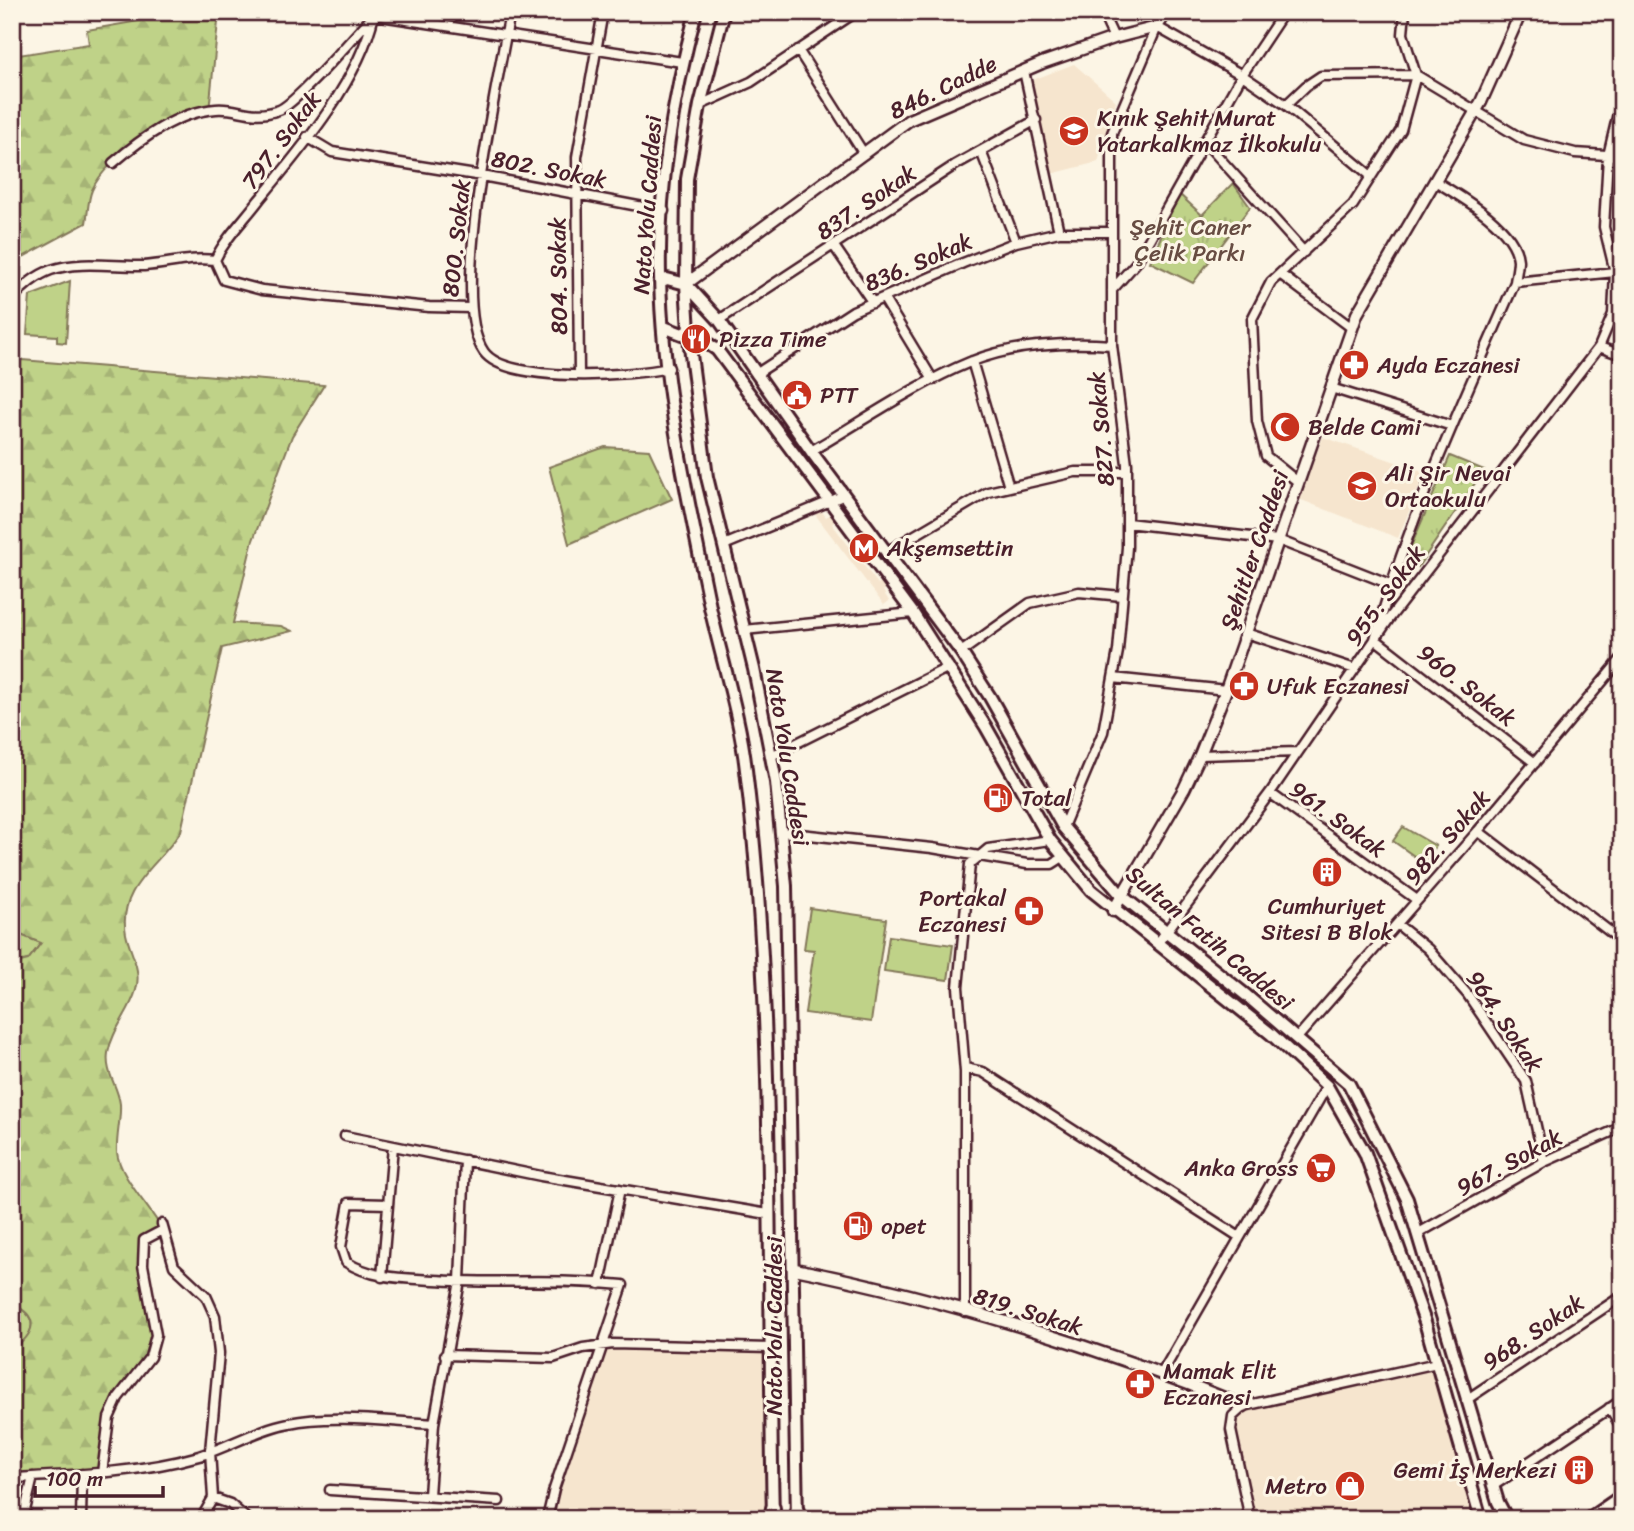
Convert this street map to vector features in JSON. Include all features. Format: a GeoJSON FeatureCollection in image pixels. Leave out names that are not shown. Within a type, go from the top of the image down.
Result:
{"type":"FeatureCollection","features":[{"type":"Feature","properties":{"kind":"main road","name":"Nato Yolu Caddesi"},"geometry":{"type":"LineString","coordinates":[[696,12],[682,62],[667,147],[660,282],[678,449],[746,765],[765,993],[772,1515]]}},
{"type":"Feature","properties":{"kind":"main road","name":"Nato Yolu Caddesi"},"geometry":{"type":"LineString","coordinates":[[724,12],[700,105],[687,179],[686,284],[707,477],[771,756],[781,832],[791,998],[798,1516]]}},
{"type":"Feature","properties":{"kind":"main road"},"geometry":{"type":"LineString","coordinates":[[660,282],[667,279],[686,284]]}},
{"type":"Feature","properties":{"kind":"main road","name":"Sultan Fatih Caddesi"},"geometry":{"type":"LineString","coordinates":[[686,284],[719,320],[811,451],[961,652],[990,697],[1063,827],[1122,896],[1297,1038],[1349,1084],[1406,1199],[1493,1486],[1507,1519]]}},
{"type":"Feature","properties":{"kind":"main road","name":"Sultan Fatih Caddesi"},"geometry":{"type":"LineString","coordinates":[[664,327],[682,334],[689,330],[717,350],[913,613],[949,667],[1050,841],[1091,890],[1113,911],[1271,1034],[1327,1086],[1365,1153],[1437,1363],[1481,1519]]}},
{"type":"Feature","properties":{"kind":"main road"},"geometry":{"type":"LineString","coordinates":[[1590,1519],[1622,1497]]}},
{"type":"Feature","properties":{"kind":"street","name":"800. Sokak"},"geometry":{"type":"LineString","coordinates":[[215,260],[224,280],[262,290],[429,307],[470,308],[474,225],[510,12]]}},
{"type":"Feature","properties":{"kind":"street","name":"804. Sokak"},"geometry":{"type":"LineString","coordinates":[[579,374],[576,194],[578,157],[603,12]]}},
{"type":"Feature","properties":{"kind":"street"},"geometry":{"type":"LineString","coordinates":[[700,105],[751,82],[856,12]]}},
{"type":"Feature","properties":{"kind":"street"},"geometry":{"type":"LineString","coordinates":[[1102,12],[1114,38]]}},
{"type":"Feature","properties":{"kind":"street"},"geometry":{"type":"LineString","coordinates":[[1166,12],[1157,27],[1242,75],[1286,105],[1371,176]]}},
{"type":"Feature","properties":{"kind":"street"},"geometry":{"type":"LineString","coordinates":[[1112,290],[1136,263],[1242,75],[1284,12]]}},
{"type":"Feature","properties":{"kind":"street"},"geometry":{"type":"LineString","coordinates":[[1298,482],[1266,456],[1257,421],[1252,319],[1270,282],[1353,205],[1401,130],[1416,75],[1403,34],[1405,12]]}},
{"type":"Feature","properties":{"kind":"street","name":"Şehitler Caddesi"},"geometry":{"type":"LineString","coordinates":[[1113,911],[1184,789],[1200,755],[1226,690],[1357,314],[1475,113],[1521,12]]}},
{"type":"Feature","properties":{"kind":"street"},"geometry":{"type":"LineString","coordinates":[[113,163],[142,138],[174,121],[217,108],[252,116],[281,110],[374,14],[682,62]]}},
{"type":"Feature","properties":{"kind":"street","name":"797. Sokak"},"geometry":{"type":"LineString","coordinates":[[215,260],[223,241],[258,203],[345,87],[369,37],[374,14]]}},
{"type":"Feature","properties":{"kind":"street","name":"846. Cadde"},"geometry":{"type":"LineString","coordinates":[[686,284],[909,120],[1024,71],[1114,38],[1157,27]]}},
{"type":"Feature","properties":{"kind":"street","name":"827. Sokak"},"geometry":{"type":"LineString","coordinates":[[1063,827],[1103,732],[1113,678],[1122,596],[1127,472],[1112,345],[1112,133],[1157,27]]}},
{"type":"Feature","properties":{"kind":"street"},"geometry":{"type":"LineString","coordinates":[[798,50],[864,154]]}},
{"type":"Feature","properties":{"kind":"street"},"geometry":{"type":"LineString","coordinates":[[1024,71],[1037,120],[1059,232]]}},
{"type":"Feature","properties":{"kind":"street"},"geometry":{"type":"LineString","coordinates":[[1286,105],[1321,76],[1416,75],[1475,113],[1524,140],[1575,153],[1622,156]]}},
{"type":"Feature","properties":{"kind":"street","name":"955. Sokak"},"geometry":{"type":"LineString","coordinates":[[1157,944],[1270,793],[1376,639],[1599,347],[1613,314],[1618,282],[1604,227],[1608,156],[1622,96]]}},
{"type":"Feature","properties":{"kind":"street","name":"837. Sokak"},"geometry":{"type":"LineString","coordinates":[[719,320],[981,151],[1037,120]]}},
{"type":"Feature","properties":{"kind":"street","name":"802. Sokak"},"geometry":{"type":"LineString","coordinates":[[307,136],[332,152],[482,176],[664,211]]}},
{"type":"Feature","properties":{"kind":"street"},"geometry":{"type":"LineString","coordinates":[[1204,141],[1304,252]]}},
{"type":"Feature","properties":{"kind":"street"},"geometry":{"type":"LineString","coordinates":[[981,151],[1016,242]]}},
{"type":"Feature","properties":{"kind":"street"},"geometry":{"type":"LineString","coordinates":[[1376,639],[1390,584],[1452,426],[1515,282],[1518,258],[1508,239],[1486,213],[1435,181]]}},
{"type":"Feature","properties":{"kind":"street","name":"836. Sokak"},"geometry":{"type":"LineString","coordinates":[[756,374],[853,312],[1016,242],[1059,232],[1111,232]]}},
{"type":"Feature","properties":{"kind":"street"},"geometry":{"type":"LineString","coordinates":[[834,246],[873,303]]}},
{"type":"Feature","properties":{"kind":"street"},"geometry":{"type":"LineString","coordinates":[[12,299],[23,287],[51,270],[79,265],[149,265],[192,257],[215,260]]}},
{"type":"Feature","properties":{"kind":"street"},"geometry":{"type":"LineString","coordinates":[[1515,282],[1615,272]]}},
{"type":"Feature","properties":{"kind":"street"},"geometry":{"type":"LineString","coordinates":[[1280,274],[1352,328]]}},
{"type":"Feature","properties":{"kind":"street"},"geometry":{"type":"LineString","coordinates":[[884,299],[933,380]]}},
{"type":"Feature","properties":{"kind":"street"},"geometry":{"type":"LineString","coordinates":[[470,308],[475,335],[484,353],[497,364],[521,371],[579,374],[641,374],[668,368]]}},
{"type":"Feature","properties":{"kind":"street"},"geometry":{"type":"LineString","coordinates":[[811,451],[933,380],[972,361],[1035,346],[1077,343],[1112,345]]}},
{"type":"Feature","properties":{"kind":"street"},"geometry":{"type":"LineString","coordinates":[[1599,347],[1622,355]]}},
{"type":"Feature","properties":{"kind":"street"},"geometry":{"type":"LineString","coordinates":[[972,361],[1009,487]]}},
{"type":"Feature","properties":{"kind":"street"},"geometry":{"type":"LineString","coordinates":[[1331,387],[1452,426]]}},
{"type":"Feature","properties":{"kind":"street"},"geometry":{"type":"LineString","coordinates":[[888,551],[988,492],[1075,472],[1127,472]]}},
{"type":"Feature","properties":{"kind":"street"},"geometry":{"type":"LineString","coordinates":[[724,545],[845,495]]}},
{"type":"Feature","properties":{"kind":"street"},"geometry":{"type":"LineString","coordinates":[[1127,523],[1278,540],[1390,584]]}},
{"type":"Feature","properties":{"kind":"street"},"geometry":{"type":"LineString","coordinates":[[961,652],[1030,603],[1079,592],[1122,596]]}},
{"type":"Feature","properties":{"kind":"street"},"geometry":{"type":"LineString","coordinates":[[744,630],[913,613]]}},
{"type":"Feature","properties":{"kind":"street"},"geometry":{"type":"LineString","coordinates":[[1246,633],[1355,669]]}},
{"type":"Feature","properties":{"kind":"street","name":"960. Sokak"},"geometry":{"type":"LineString","coordinates":[[1376,639],[1535,762]]}},
{"type":"Feature","properties":{"kind":"street","name":"982. Sokak"},"geometry":{"type":"LineString","coordinates":[[1297,1038],[1478,831],[1622,658]]}},
{"type":"Feature","properties":{"kind":"street"},"geometry":{"type":"LineString","coordinates":[[771,756],[949,667]]}},
{"type":"Feature","properties":{"kind":"street"},"geometry":{"type":"LineString","coordinates":[[1113,678],[1226,690]]}},
{"type":"Feature","properties":{"kind":"street"},"geometry":{"type":"LineString","coordinates":[[1200,755],[1298,752]]}},
{"type":"Feature","properties":{"kind":"street","name":"961. Sokak"},"geometry":{"type":"LineString","coordinates":[[1270,793],[1417,901]]}},
{"type":"Feature","properties":{"kind":"street"},"geometry":{"type":"LineString","coordinates":[[1478,831],[1622,941]]}},
{"type":"Feature","properties":{"kind":"street"},"geometry":{"type":"LineString","coordinates":[[781,832],[932,848],[1027,864],[1052,864],[1063,857]]}},
{"type":"Feature","properties":{"kind":"street"},"geometry":{"type":"LineString","coordinates":[[965,1312],[965,1068],[958,987],[964,895],[970,864],[988,849],[1050,841]]}},
{"type":"Feature","properties":{"kind":"street","name":"964. Sokak"},"geometry":{"type":"LineString","coordinates":[[1397,924],[1428,949],[1468,995],[1526,1081],[1544,1162]]}},
{"type":"Feature","properties":{"kind":"street"},"geometry":{"type":"LineString","coordinates":[[965,1068],[983,1072],[1238,1236]]}},
{"type":"Feature","properties":{"kind":"street"},"geometry":{"type":"LineString","coordinates":[[1162,1373],[1238,1236],[1327,1086]]}},
{"type":"Feature","properties":{"kind":"street","name":"967. Sokak"},"geometry":{"type":"LineString","coordinates":[[1417,1234],[1544,1162],[1622,1128]]}},
{"type":"Feature","properties":{"kind":"street"},"geometry":{"type":"LineString","coordinates":[[345,1136],[620,1189],[768,1214]]}},
{"type":"Feature","properties":{"kind":"street"},"geometry":{"type":"LineString","coordinates":[[382,1277],[393,1146]]}},
{"type":"Feature","properties":{"kind":"street"},"geometry":{"type":"LineString","coordinates":[[429,1495],[434,1424],[460,1281],[465,1160]]}},
{"type":"Feature","properties":{"kind":"street"},"geometry":{"type":"LineString","coordinates":[[600,1284],[620,1189]]}},
{"type":"Feature","properties":{"kind":"street"},"geometry":{"type":"LineString","coordinates":[[388,1204],[349,1203],[341,1247],[346,1262],[362,1271],[382,1277],[623,1285],[554,1489],[547,1519]]}},
{"type":"Feature","properties":{"kind":"street"},"geometry":{"type":"LineString","coordinates":[[102,1473],[109,1418],[118,1398],[150,1357],[156,1335],[143,1265],[144,1240],[163,1227],[174,1266],[206,1296],[215,1316],[219,1353],[210,1451],[213,1498],[201,1519]]}},
{"type":"Feature","properties":{"kind":"street","name":"819. Sokak"},"geometry":{"type":"LineString","coordinates":[[795,1269],[878,1286],[965,1312],[1162,1373],[1244,1406]]}},
{"type":"Feature","properties":{"kind":"street","name":"968. Sokak"},"geometry":{"type":"LineString","coordinates":[[1466,1400],[1622,1296]]}},
{"type":"Feature","properties":{"kind":"street"},"geometry":{"type":"LineString","coordinates":[[445,1355],[553,1358],[604,1344],[770,1348]]}},
{"type":"Feature","properties":{"kind":"street"},"geometry":{"type":"LineString","coordinates":[[1250,1519],[1231,1430],[1233,1416],[1244,1406],[1437,1363]]}},
{"type":"Feature","properties":{"kind":"street"},"geometry":{"type":"LineString","coordinates":[[1493,1486],[1622,1400]]}},
{"type":"Feature","properties":{"kind":"street"},"geometry":{"type":"LineString","coordinates":[[1609,1408],[1622,1428]]}},
{"type":"Feature","properties":{"kind":"street"},"geometry":{"type":"LineString","coordinates":[[12,1478],[102,1473],[200,1456],[237,1438],[291,1422],[352,1420],[434,1424]]}},
{"type":"Feature","properties":{"kind":"street"},"geometry":{"type":"LineString","coordinates":[[81,1519],[82,1474]]}},
{"type":"Feature","properties":{"kind":"street"},"geometry":{"type":"LineString","coordinates":[[23,1519],[33,1477]]}},
{"type":"Feature","properties":{"kind":"street"},"geometry":{"type":"LineString","coordinates":[[330,1490],[499,1501]]}},
{"type":"Feature","properties":{"kind":"street"},"geometry":{"type":"LineString","coordinates":[[213,1498],[230,1504],[247,1519]]}},
{"type":"Feature","properties":{"kind":"shaded area","name":"Kınık Şehit Murat Yatarkalkmaz İlkokulu"},"geometry":{"type":"Polygon","coordinates":[[[1074,64],[1116,101],[1098,162],[1051,174],[1030,81],[1074,64]]]}},
{"type":"Feature","properties":{"kind":"shaded area","name":"Ali Şir Nevai Ortaokulu"},"geometry":{"type":"Polygon","coordinates":[[[1323,437],[1425,472],[1398,538],[1299,499],[1323,437]]]}},
{"type":"Feature","properties":{"kind":"shaded area"},"geometry":{"type":"Polygon","coordinates":[[[847,489],[916,580],[911,584],[904,575],[883,591],[889,601],[884,605],[814,513],[820,509],[826,517],[833,513],[826,507],[830,495],[841,507],[848,501],[842,492],[847,489]],[[853,507],[832,524],[878,584],[884,579],[880,574],[887,569],[891,575],[899,569],[853,507]]]}},
{"type":"Feature","properties":{"kind":"shaded area"},"geometry":{"type":"Polygon","coordinates":[[[604,1344],[770,1348],[771,1519],[547,1519],[604,1344]]]}},
{"type":"Feature","properties":{"kind":"shaded area"},"geometry":{"type":"Polygon","coordinates":[[[1437,1363],[1481,1519],[1250,1519],[1231,1430],[1233,1416],[1244,1406],[1437,1363]]]}},
{"type":"Feature","properties":{"kind":"green space"},"geometry":{"type":"Polygon","coordinates":[[[190,12],[219,12],[209,111],[160,131],[127,152],[100,176],[92,190],[86,223],[12,263],[12,56],[89,44],[87,30],[190,12]]]}},
{"type":"Feature","properties":{"kind":"green space","name":"Şehit Caner Çelik Parkı"},"geometry":{"type":"Polygon","coordinates":[[[1233,183],[1250,207],[1193,283],[1150,262],[1179,194],[1202,215],[1233,183]]]}},
{"type":"Feature","properties":{"kind":"green space"},"geometry":{"type":"Polygon","coordinates":[[[70,281],[66,343],[57,342],[57,336],[27,334],[30,296],[70,281]]]}},
{"type":"Feature","properties":{"kind":"green space"},"geometry":{"type":"Polygon","coordinates":[[[12,361],[324,385],[292,436],[252,543],[233,623],[281,626],[292,631],[222,648],[181,831],[134,890],[125,917],[126,934],[138,975],[133,998],[110,1045],[108,1060],[120,1104],[117,1146],[119,1161],[129,1181],[162,1229],[143,1239],[156,1335],[150,1357],[109,1418],[102,1473],[12,1478],[12,1350],[26,1338],[32,1326],[28,1315],[12,1304],[12,964],[28,960],[41,943],[21,935],[12,936],[12,361]]]}},
{"type":"Feature","properties":{"kind":"green space"},"geometry":{"type":"Polygon","coordinates":[[[605,447],[649,450],[672,499],[569,544],[549,467],[605,447]]]}},
{"type":"Feature","properties":{"kind":"green space"},"geometry":{"type":"Polygon","coordinates":[[[1450,456],[1484,470],[1418,567],[1405,560],[1450,456]]]}},
{"type":"Feature","properties":{"kind":"green space"},"geometry":{"type":"Polygon","coordinates":[[[1403,827],[1436,846],[1424,863],[1393,841],[1403,827]]]}},
{"type":"Feature","properties":{"kind":"green space"},"geometry":{"type":"Polygon","coordinates":[[[810,908],[886,919],[871,1022],[805,1013],[814,950],[804,949],[810,908]]]}},
{"type":"Feature","properties":{"kind":"green space"},"geometry":{"type":"Polygon","coordinates":[[[21,935],[41,943],[28,960],[12,963],[12,936],[21,935]]]}},
{"type":"Feature","properties":{"kind":"green space"},"geometry":{"type":"Polygon","coordinates":[[[889,936],[953,945],[948,980],[884,971],[889,936]]]}},
{"type":"Feature","properties":{"kind":"green space"},"geometry":{"type":"Polygon","coordinates":[[[12,1304],[28,1315],[32,1326],[26,1338],[12,1350],[12,1304]]]}},
{"type":"Feature","properties":{"kind":"place","name":"Kınık Şehit Murat Yatarkalkmaz İlkokulu"},"geometry":{"type":"Point","coordinates":[1074,131]}},
{"type":"Feature","properties":{"kind":"place","name":"Pizza Time"},"geometry":{"type":"Point","coordinates":[696,339]}},
{"type":"Feature","properties":{"kind":"place","name":"Ayda Eczanesi"},"geometry":{"type":"Point","coordinates":[1354,365]}},
{"type":"Feature","properties":{"kind":"place","name":"PTT"},"geometry":{"type":"Point","coordinates":[797,395]}},
{"type":"Feature","properties":{"kind":"place","name":"Belde Cami"},"geometry":{"type":"Point","coordinates":[1285,427]}},
{"type":"Feature","properties":{"kind":"place","name":"Ali Şir Nevai Ortaokulu"},"geometry":{"type":"Point","coordinates":[1362,486]}},
{"type":"Feature","properties":{"kind":"place","name":"Akşemsettin"},"geometry":{"type":"Point","coordinates":[864,548]}},
{"type":"Feature","properties":{"kind":"place","name":"Ufuk Eczanesi"},"geometry":{"type":"Point","coordinates":[1244,686]}},
{"type":"Feature","properties":{"kind":"place","name":"Total"},"geometry":{"type":"Point","coordinates":[998,798]}},
{"type":"Feature","properties":{"kind":"place","name":"Cumhuriyet Sitesi B Blok"},"geometry":{"type":"Point","coordinates":[1327,872]}},
{"type":"Feature","properties":{"kind":"place","name":"Portakal Eczanesi"},"geometry":{"type":"Point","coordinates":[1029,911]}},
{"type":"Feature","properties":{"kind":"place","name":"Anka Gross"},"geometry":{"type":"Point","coordinates":[1321,1168]}},
{"type":"Feature","properties":{"kind":"place","name":"opet"},"geometry":{"type":"Point","coordinates":[858,1226]}},
{"type":"Feature","properties":{"kind":"place","name":"Mamak Elit Eczanesi"},"geometry":{"type":"Point","coordinates":[1140,1384]}},
{"type":"Feature","properties":{"kind":"place","name":"Gemi İş Merkezi"},"geometry":{"type":"Point","coordinates":[1579,1470]}},
{"type":"Feature","properties":{"kind":"place","name":"Metro"},"geometry":{"type":"Point","coordinates":[1350,1486]}}]}
